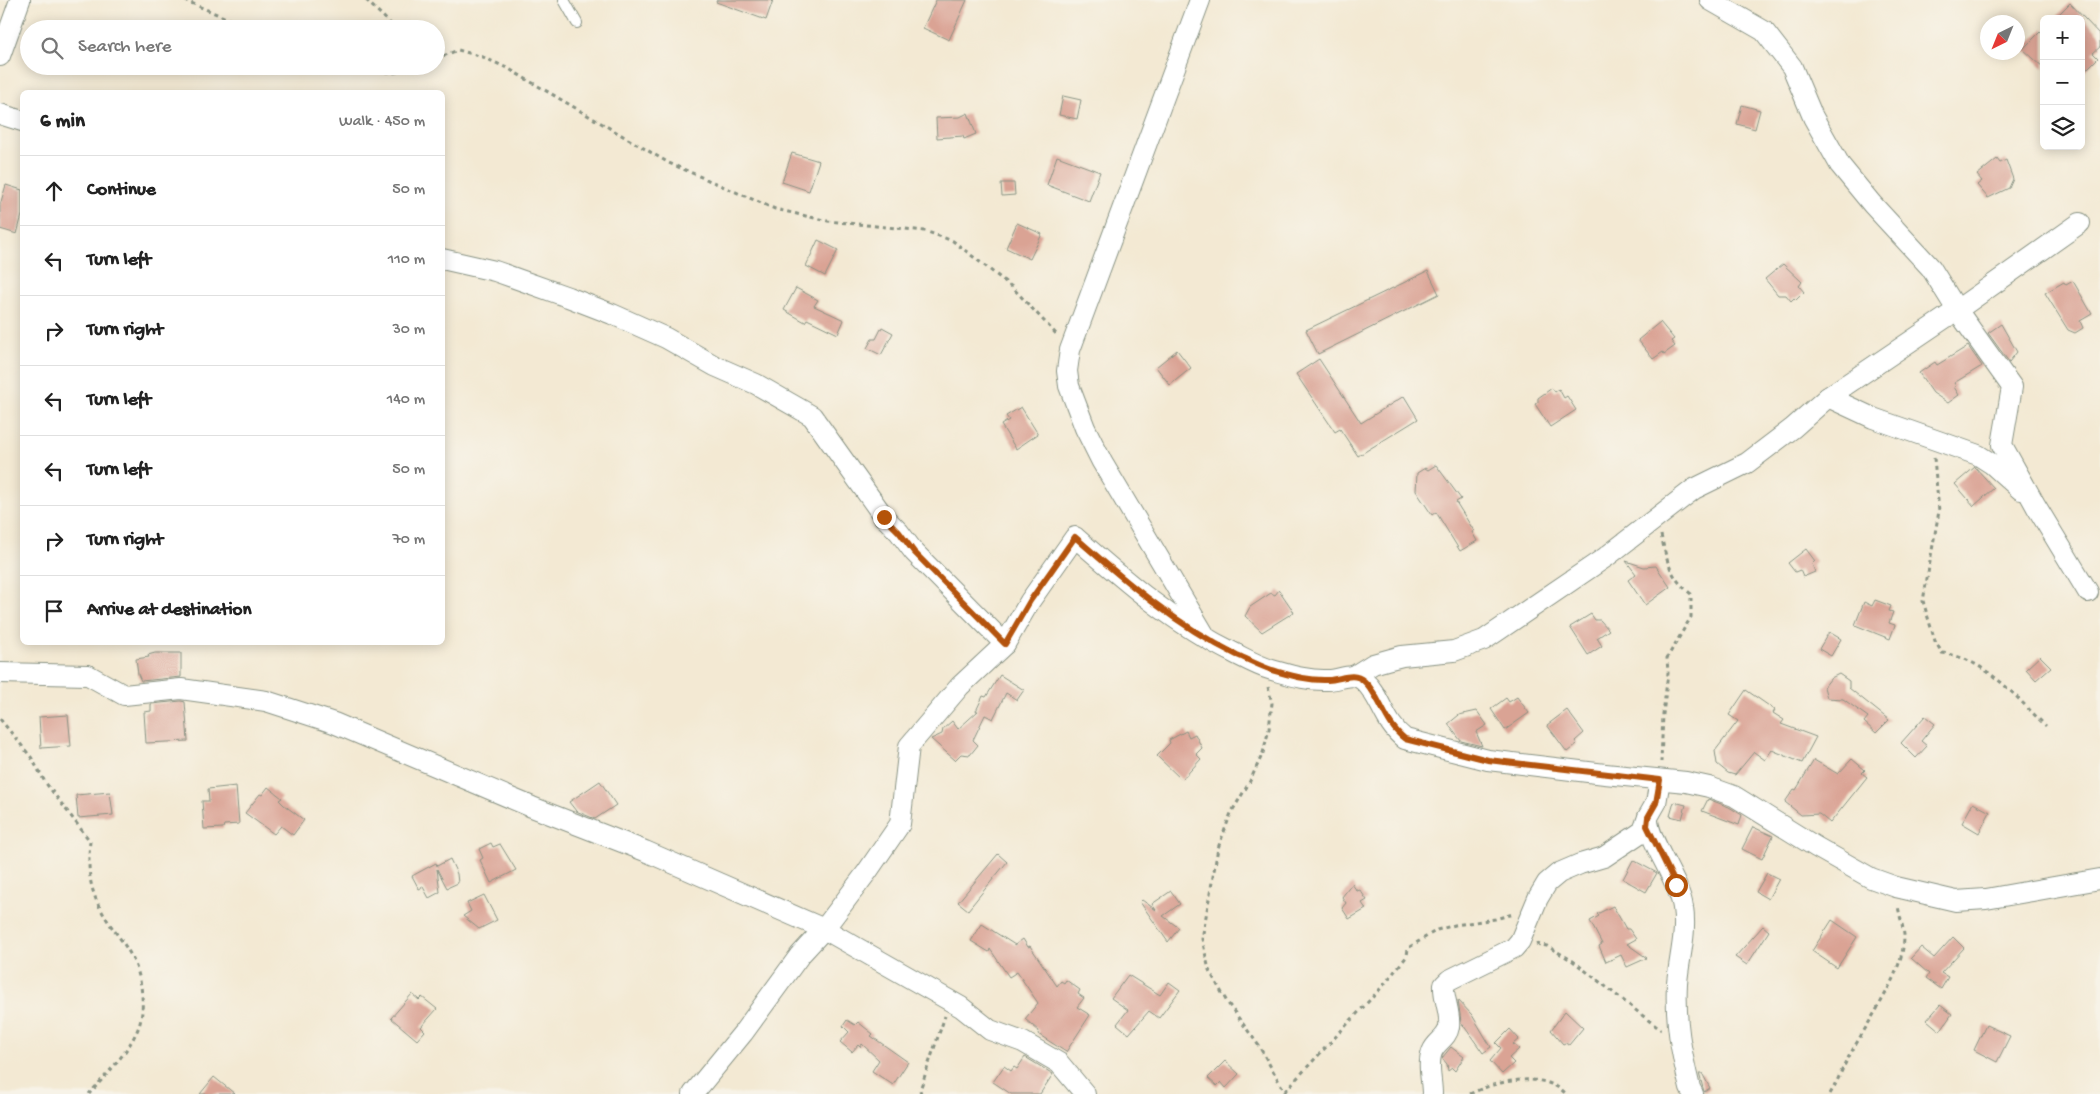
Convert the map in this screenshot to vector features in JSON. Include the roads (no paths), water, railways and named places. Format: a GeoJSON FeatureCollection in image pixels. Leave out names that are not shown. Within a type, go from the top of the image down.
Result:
{"type":"FeatureCollection","features":[{"type":"Feature","properties":{"kind":"street"},"geometry":{"type":"LineString","coordinates":[[0,56],[20,0]]}},
{"type":"Feature","properties":{"kind":"street"},"geometry":{"type":"LineString","coordinates":[[1200,0],[1070,350],[1067,371],[1069,386],[1085,428],[1102,462],[1207,640]]}},
{"type":"Feature","properties":{"kind":"street"},"geometry":{"type":"LineString","coordinates":[[1710,0],[1764,31],[1792,67],[1813,117],[1840,165],[1872,204],[1931,268],[1957,310],[2012,387],[2002,445],[2088,592]]}},
{"type":"Feature","properties":{"kind":"street"},"geometry":{"type":"LineString","coordinates":[[0,114],[20,120]]}},
{"type":"Feature","properties":{"kind":"street"},"geometry":{"type":"LineString","coordinates":[[693,1094],[743,1033],[800,955],[824,929],[900,824],[909,746],[960,686],[1005,644],[1030,601],[1075,537],[1118,574],[1207,640],[1263,667],[1313,680],[1330,680],[1354,676],[1373,664],[1402,656],[1454,651],[1484,640],[1606,557],[1694,489],[1747,463],[1793,428],[1828,396],[1957,310],[2080,223]]}},
{"type":"Feature","properties":{"kind":"street"},"geometry":{"type":"LineString","coordinates":[[445,260],[495,271],[568,296],[612,314],[666,338],[715,366],[756,384],[812,416],[884,517],[899,532],[914,552],[1005,644]]}},
{"type":"Feature","properties":{"kind":"street"},"geometry":{"type":"LineString","coordinates":[[1828,396],[1873,418],[1964,449],[1992,464],[2021,489],[2036,506]]}},
{"type":"Feature","properties":{"kind":"street"},"geometry":{"type":"LineString","coordinates":[[0,673],[88,675],[124,695],[180,689],[266,701],[334,723],[532,806],[646,851],[824,929],[950,1000],[990,1030],[1023,1042],[1059,1063],[1085,1094]]}},
{"type":"Feature","properties":{"kind":"street"},"geometry":{"type":"LineString","coordinates":[[1354,676],[1364,681],[1384,716],[1405,739],[1488,760],[1686,782],[1734,796],[1844,864],[1871,878],[1896,887],[1956,901],[1986,899],[2100,879]]}},
{"type":"Feature","properties":{"kind":"street"},"geometry":{"type":"LineString","coordinates":[[1432,1094],[1430,1065],[1432,1052],[1435,1046],[1446,1037],[1450,1018],[1444,984],[1514,948],[1520,942],[1538,898],[1547,883],[1559,873],[1604,857],[1643,831],[1656,803],[1660,780]]}},
{"type":"Feature","properties":{"kind":"street"},"geometry":{"type":"LineString","coordinates":[[1648,817],[1647,826],[1666,863],[1684,907],[1684,932],[1677,984],[1678,1037],[1693,1094]]}},
{"type":"Feature","properties":{"kind":"lane"},"geometry":{"type":"LineString","coordinates":[[564,0],[577,22]]}}]}
